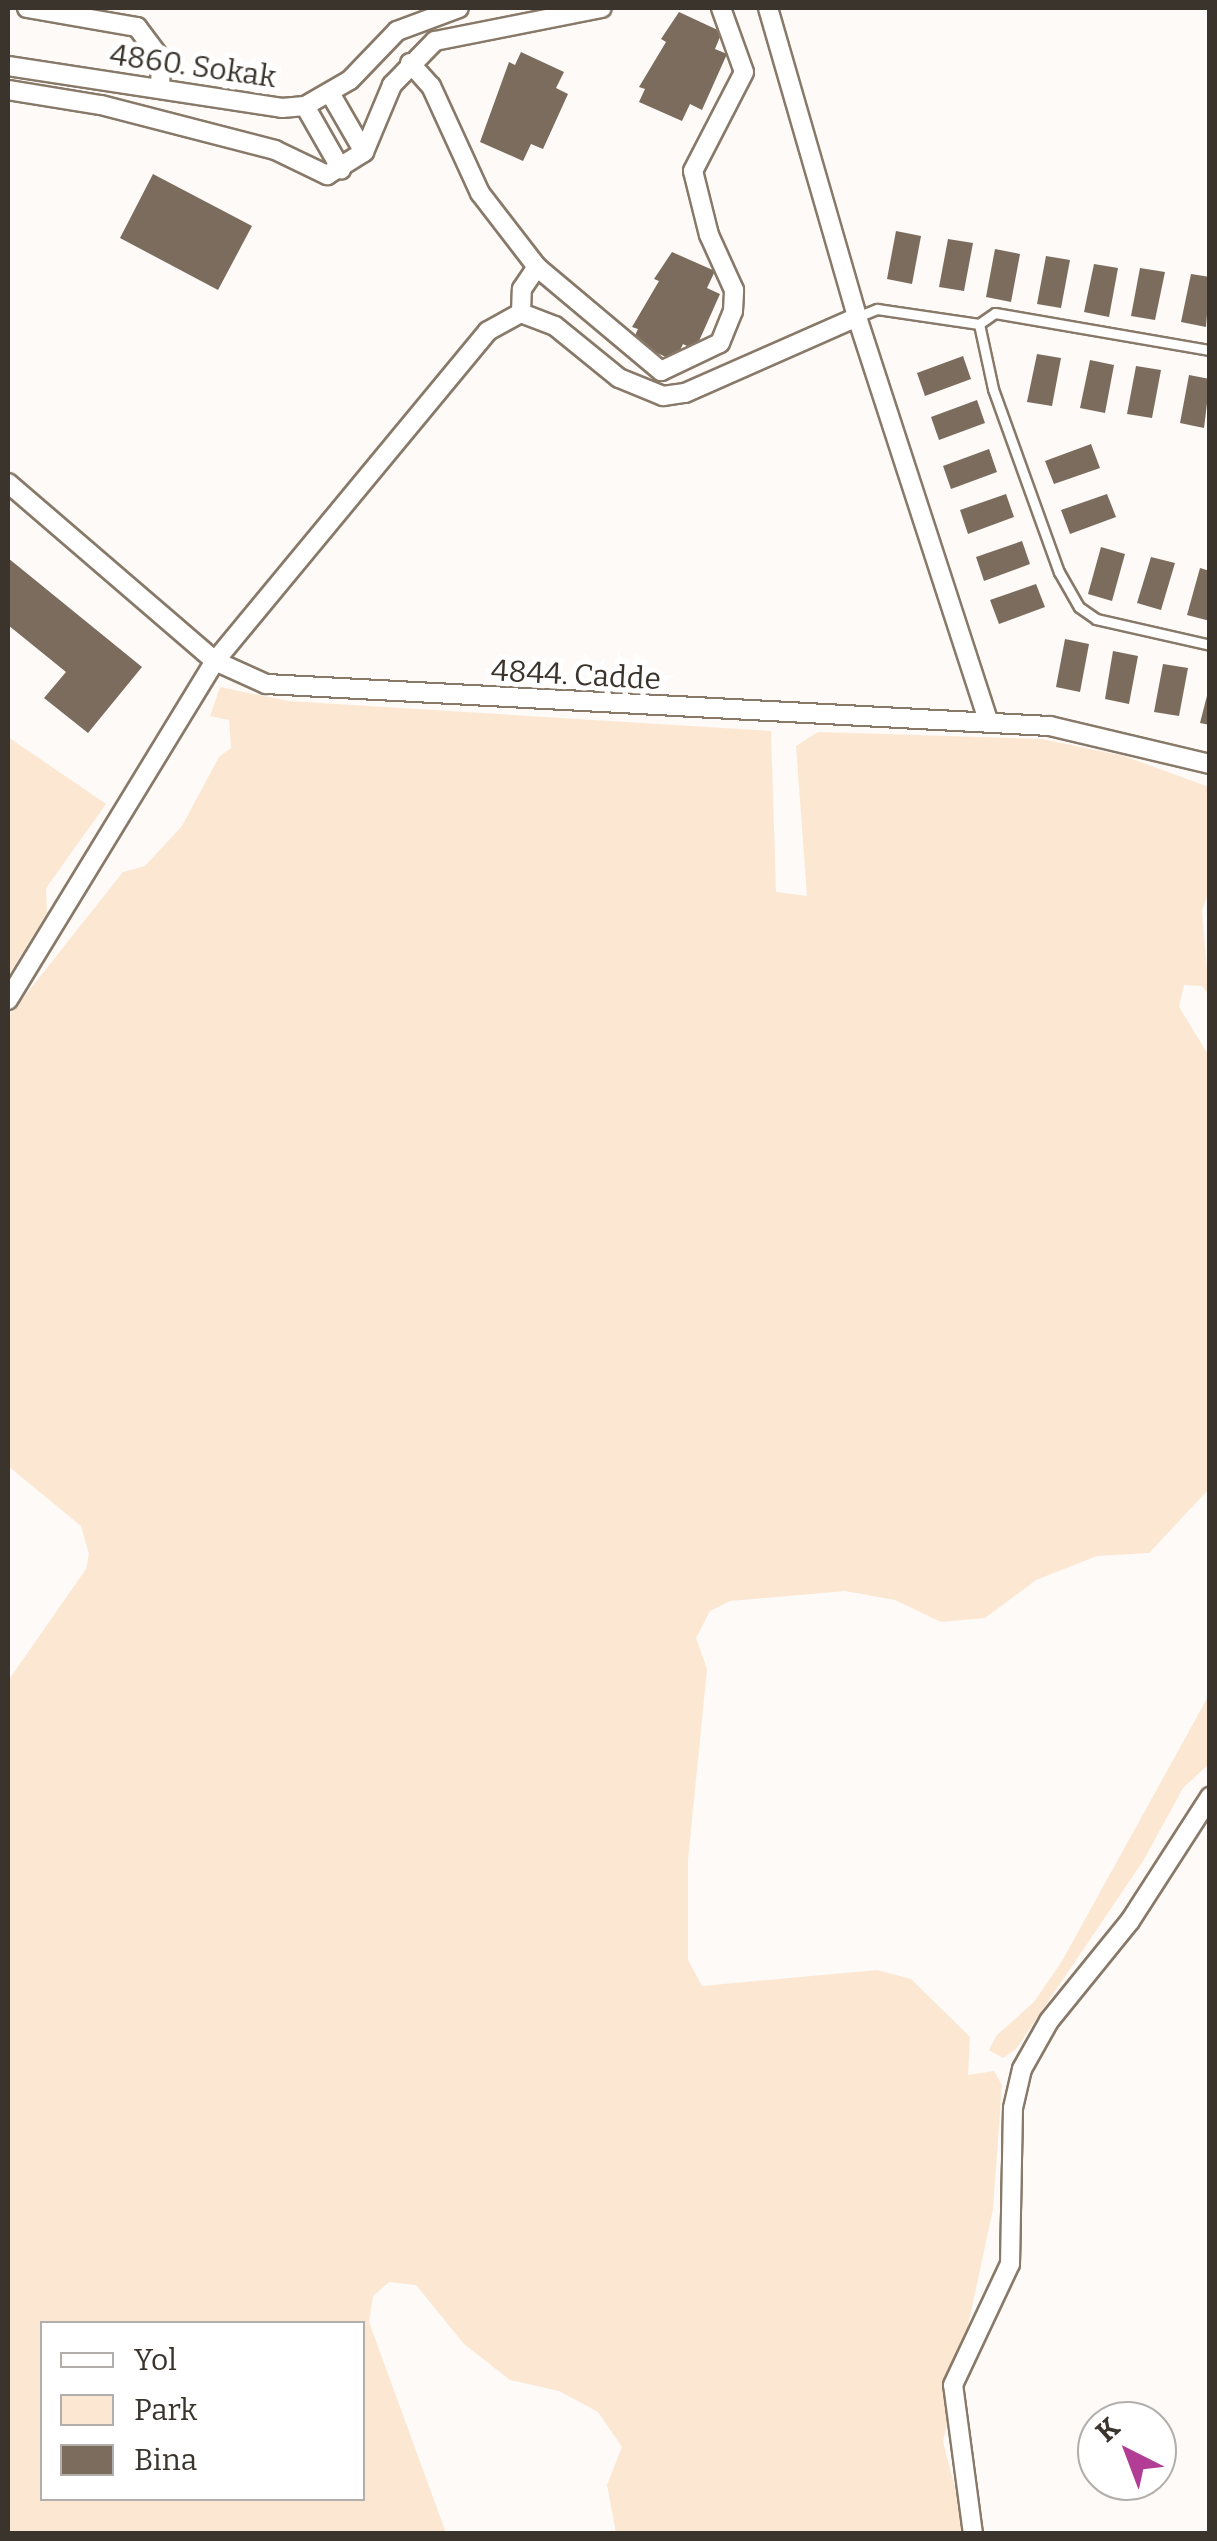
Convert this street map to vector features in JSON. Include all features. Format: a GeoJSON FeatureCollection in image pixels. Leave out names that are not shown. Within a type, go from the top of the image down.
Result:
{"type":"FeatureCollection","features":[{"type":"Feature","properties":{"kind":"street"},"geometry":{"type":"LineString","coordinates":[[27,8],[137,27],[161,58],[160,89]]}},
{"type":"Feature","properties":{"kind":"street","name":"4860. Sokak"},"geometry":{"type":"LineString","coordinates":[[8,66],[282,108],[305,106],[330,93],[397,31],[459,8]]}},
{"type":"Feature","properties":{"kind":"street"},"geometry":{"type":"LineString","coordinates":[[8,90],[101,105],[275,150],[309,171],[340,169],[364,152],[392,85],[435,41],[602,8]]}},
{"type":"Feature","properties":{"kind":"street"},"geometry":{"type":"LineString","coordinates":[[410,63],[431,86],[480,192],[537,266],[661,371],[720,343],[734,290],[709,235],[693,171],[744,72],[721,8]]}},
{"type":"Feature","properties":{"kind":"street"},"geometry":{"type":"LineString","coordinates":[[768,8],[857,317],[988,722]]}},
{"type":"Feature","properties":{"kind":"street"},"geometry":{"type":"LineString","coordinates":[[330,93],[364,152]]}},
{"type":"Feature","properties":{"kind":"street"},"geometry":{"type":"LineString","coordinates":[[305,106],[340,169]]}},
{"type":"Feature","properties":{"kind":"street"},"geometry":{"type":"LineString","coordinates":[[521,313],[522,289],[537,266]]}},
{"type":"Feature","properties":{"kind":"street"},"geometry":{"type":"LineString","coordinates":[[8,1000],[215,661],[488,331],[521,313],[555,326],[618,378],[663,396],[685,394],[857,317]]}},
{"type":"Feature","properties":{"kind":"street","name":"4844. Cadde"},"geometry":{"type":"LineString","coordinates":[[8,483],[215,661],[238,675],[304,690],[1050,726],[1210,764]]}},
{"type":"Feature","properties":{"kind":"street"},"geometry":{"type":"LineString","coordinates":[[973,2534],[953,2385],[1010,2264],[1013,2108],[1022,2069],[1049,2021],[1130,1921],[1210,1797]]}},
{"type":"Feature","properties":{"kind":"lane"},"geometry":{"type":"LineString","coordinates":[[857,317],[877,309],[979,324],[995,312],[1210,350]]}},
{"type":"Feature","properties":{"kind":"lane"},"geometry":{"type":"LineString","coordinates":[[979,324],[993,389],[1059,572],[1079,607],[1096,618],[1210,644]]}},
{"type":"Feature","properties":{"kind":"green space"},"geometry":{"type":"Polygon","coordinates":[[[220,687],[288,701],[771,731],[776,892],[807,896],[796,746],[818,732],[1042,739],[1124,756],[1209,787],[1209,890],[1202,911],[1209,995],[1202,986],[1184,985],[1179,1007],[1209,1056],[1209,1489],[1149,1553],[1097,1556],[1036,1580],[985,1618],[941,1622],[895,1600],[845,1591],[730,1601],[710,1611],[696,1638],[707,1669],[688,1860],[688,1960],[702,1986],[877,1970],[911,1979],[970,2037],[968,2075],[994,2071],[1002,2085],[993,2209],[943,2442],[967,2533],[616,2533],[607,2485],[622,2447],[598,2412],[559,2391],[510,2380],[464,2344],[416,2285],[389,2282],[373,2296],[369,2322],[446,2533],[8,2534],[8,1681],[86,1569],[89,1554],[81,1526],[8,1466],[8,1017],[123,872],[145,866],[182,826],[219,757],[231,748],[229,720],[210,716],[220,687]]]}},
{"type":"Feature","properties":{"kind":"green space"},"geometry":{"type":"Polygon","coordinates":[[[8,737],[106,804],[46,888],[47,913],[8,976],[8,737]]]}},
{"type":"Feature","properties":{"kind":"green space"},"geometry":{"type":"Polygon","coordinates":[[[1209,1695],[1209,1764],[1183,1788],[1143,1861],[1016,2049],[1003,2058],[989,2050],[996,2036],[1034,2002],[1062,1961],[1209,1695]]]}},
{"type":"Feature","properties":{"kind":"building"},"geometry":{"type":"Polygon","coordinates":[[[679,12],[722,32],[715,49],[727,54],[702,110],[690,104],[682,121],[639,102],[645,89],[639,87],[666,42],[661,39],[679,12]]]}},
{"type":"Feature","properties":{"kind":"building"},"geometry":{"type":"Polygon","coordinates":[[[521,52],[564,72],[556,88],[568,94],[543,149],[531,144],[523,161],[480,142],[509,62],[515,65],[521,52]]]}},
{"type":"Feature","properties":{"kind":"building"},"geometry":{"type":"Polygon","coordinates":[[[153,174],[252,226],[218,290],[120,238],[153,174]]]}},
{"type":"Feature","properties":{"kind":"building"},"geometry":{"type":"Polygon","coordinates":[[[896,231],[921,236],[912,284],[887,279],[896,231]]]}},
{"type":"Feature","properties":{"kind":"building"},"geometry":{"type":"Polygon","coordinates":[[[948,239],[973,243],[964,291],[939,287],[948,239]]]}},
{"type":"Feature","properties":{"kind":"building"},"geometry":{"type":"Polygon","coordinates":[[[995,249],[1020,254],[1011,302],[986,297],[995,249]]]}},
{"type":"Feature","properties":{"kind":"building"},"geometry":{"type":"Polygon","coordinates":[[[672,252],[715,271],[707,288],[720,294],[695,350],[683,344],[675,361],[632,342],[638,329],[632,327],[659,281],[654,279],[672,252]]]}},
{"type":"Feature","properties":{"kind":"building"},"geometry":{"type":"Polygon","coordinates":[[[1046,256],[1070,260],[1061,308],[1037,304],[1046,256]]]}},
{"type":"Feature","properties":{"kind":"building"},"geometry":{"type":"Polygon","coordinates":[[[1094,264],[1118,268],[1109,317],[1084,312],[1094,264]]]}},
{"type":"Feature","properties":{"kind":"building"},"geometry":{"type":"Polygon","coordinates":[[[1140,268],[1165,272],[1155,320],[1131,316],[1140,268]]]}},
{"type":"Feature","properties":{"kind":"building"},"geometry":{"type":"Polygon","coordinates":[[[1191,274],[1210,277],[1206,327],[1181,322],[1191,274]]]}},
{"type":"Feature","properties":{"kind":"building"},"geometry":{"type":"Polygon","coordinates":[[[1037,354],[1061,358],[1052,406],[1027,402],[1037,354]]]}},
{"type":"Feature","properties":{"kind":"building"},"geometry":{"type":"Polygon","coordinates":[[[963,356],[971,379],[925,396],[917,373],[963,356]]]}},
{"type":"Feature","properties":{"kind":"building"},"geometry":{"type":"Polygon","coordinates":[[[1090,360],[1114,365],[1105,413],[1080,408],[1090,360]]]}},
{"type":"Feature","properties":{"kind":"building"},"geometry":{"type":"Polygon","coordinates":[[[1136,366],[1161,370],[1152,418],[1127,414],[1136,366]]]}},
{"type":"Feature","properties":{"kind":"building"},"geometry":{"type":"Polygon","coordinates":[[[1189,375],[1210,379],[1204,428],[1180,423],[1189,375]]]}},
{"type":"Feature","properties":{"kind":"building"},"geometry":{"type":"Polygon","coordinates":[[[977,400],[985,423],[939,440],[931,417],[977,400]]]}},
{"type":"Feature","properties":{"kind":"building"},"geometry":{"type":"Polygon","coordinates":[[[1091,444],[1100,468],[1054,484],[1045,461],[1091,444]]]}},
{"type":"Feature","properties":{"kind":"building"},"geometry":{"type":"Polygon","coordinates":[[[989,449],[997,472],[951,489],[943,466],[989,449]]]}},
{"type":"Feature","properties":{"kind":"building"},"geometry":{"type":"Polygon","coordinates":[[[1006,494],[1014,517],[968,534],[960,510],[1006,494]]]}},
{"type":"Feature","properties":{"kind":"building"},"geometry":{"type":"Polygon","coordinates":[[[1107,494],[1116,517],[1070,534],[1061,510],[1107,494]]]}},
{"type":"Feature","properties":{"kind":"building"},"geometry":{"type":"Polygon","coordinates":[[[1022,541],[1030,564],[984,581],[976,557],[1022,541]]]}},
{"type":"Feature","properties":{"kind":"building"},"geometry":{"type":"Polygon","coordinates":[[[1101,547],[1125,554],[1112,601],[1088,594],[1101,547]]]}},
{"type":"Feature","properties":{"kind":"building"},"geometry":{"type":"Polygon","coordinates":[[[1151,557],[1175,563],[1161,610],[1137,603],[1151,557]]]}},
{"type":"Feature","properties":{"kind":"building"},"geometry":{"type":"Polygon","coordinates":[[[8,558],[142,667],[88,733],[44,698],[66,672],[8,625],[8,558]]]}},
{"type":"Feature","properties":{"kind":"building"},"geometry":{"type":"Polygon","coordinates":[[[1200,568],[1210,571],[1210,621],[1187,615],[1200,568]]]}},
{"type":"Feature","properties":{"kind":"building"},"geometry":{"type":"Polygon","coordinates":[[[1036,584],[1045,607],[999,624],[990,600],[1036,584]]]}},
{"type":"Feature","properties":{"kind":"building"},"geometry":{"type":"Polygon","coordinates":[[[1065,639],[1089,644],[1080,692],[1056,687],[1065,639]]]}},
{"type":"Feature","properties":{"kind":"building"},"geometry":{"type":"Polygon","coordinates":[[[1113,651],[1138,656],[1129,704],[1105,699],[1113,651]]]}},
{"type":"Feature","properties":{"kind":"building"},"geometry":{"type":"Polygon","coordinates":[[[1163,664],[1188,668],[1179,716],[1154,712],[1163,664]]]}},
{"type":"Feature","properties":{"kind":"building"},"geometry":{"type":"Polygon","coordinates":[[[1210,684],[1210,725],[1200,723],[1210,684]]]}}]}
